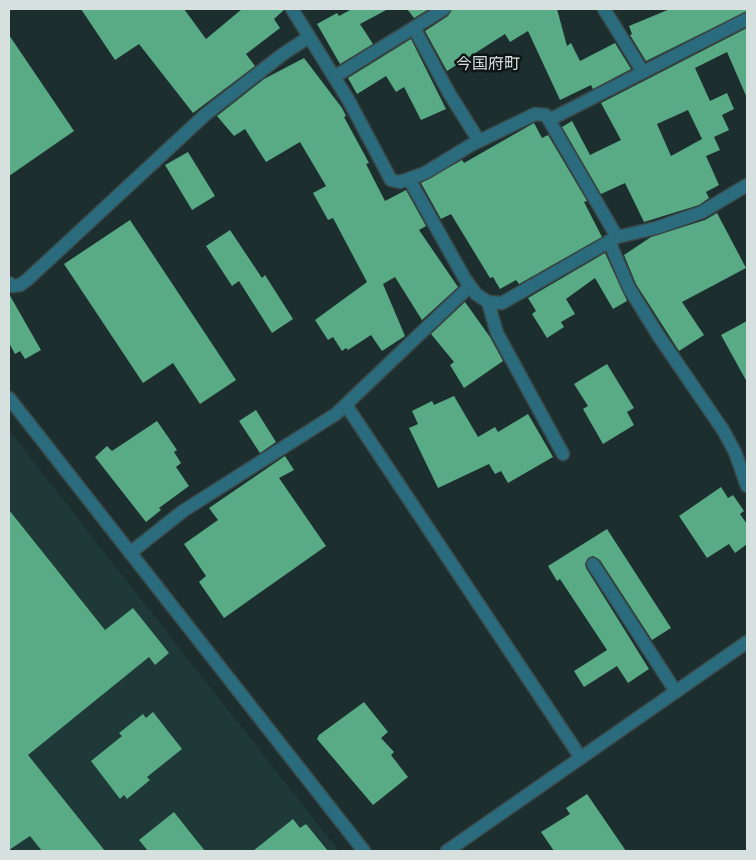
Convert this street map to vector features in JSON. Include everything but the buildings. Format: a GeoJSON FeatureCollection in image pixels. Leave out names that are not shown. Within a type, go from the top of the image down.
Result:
{"type":"FeatureCollection","features":[{"type":"Feature","properties":{"kind":"street"},"geometry":{"type":"LineString","coordinates":[[292,9],[349,101],[391,180],[400,182],[425,173],[479,141],[535,114],[546,115],[613,239],[629,288],[658,335],[724,430],[735,452],[747,486]]}},
{"type":"Feature","properties":{"kind":"street"},"geometry":{"type":"LineString","coordinates":[[334,77],[444,9]]}},
{"type":"Feature","properties":{"kind":"street"},"geometry":{"type":"LineString","coordinates":[[604,9],[643,72]]}},
{"type":"Feature","properties":{"kind":"street"},"geometry":{"type":"LineString","coordinates":[[548,120],[747,19]]}},
{"type":"Feature","properties":{"kind":"street"},"geometry":{"type":"LineString","coordinates":[[414,28],[448,93],[479,141]]}},
{"type":"Feature","properties":{"kind":"street"},"geometry":{"type":"LineString","coordinates":[[9,283],[12,286],[20,285],[27,280],[206,114],[283,54],[309,37]]}},
{"type":"Feature","properties":{"kind":"street"},"geometry":{"type":"LineString","coordinates":[[409,178],[470,286],[476,294],[488,302],[502,303],[613,239],[656,228],[702,212],[747,185]]}},
{"type":"Feature","properties":{"kind":"street"},"geometry":{"type":"LineString","coordinates":[[130,553],[183,511],[336,414],[470,286]]}},
{"type":"Feature","properties":{"kind":"street"},"geometry":{"type":"LineString","coordinates":[[488,302],[497,333],[563,454]]}},
{"type":"Feature","properties":{"kind":"street"},"geometry":{"type":"LineString","coordinates":[[9,398],[364,851]]}},
{"type":"Feature","properties":{"kind":"street"},"geometry":{"type":"LineString","coordinates":[[346,405],[581,758]]}},
{"type":"Feature","properties":{"kind":"street"},"geometry":{"type":"LineString","coordinates":[[593,564],[676,692]]}},
{"type":"Feature","properties":{"kind":"street"},"geometry":{"type":"LineString","coordinates":[[447,851],[747,642]]}},
{"type":"Feature","properties":{"kind":"shaded area"},"geometry":{"type":"Polygon","coordinates":[[[9,430],[133,589],[339,851],[9,851],[9,430]]]}},
{"type":"Feature","properties":{"kind":"district","name":"今国府町"},"geometry":{"type":"Point","coordinates":[488,65]}}]}
